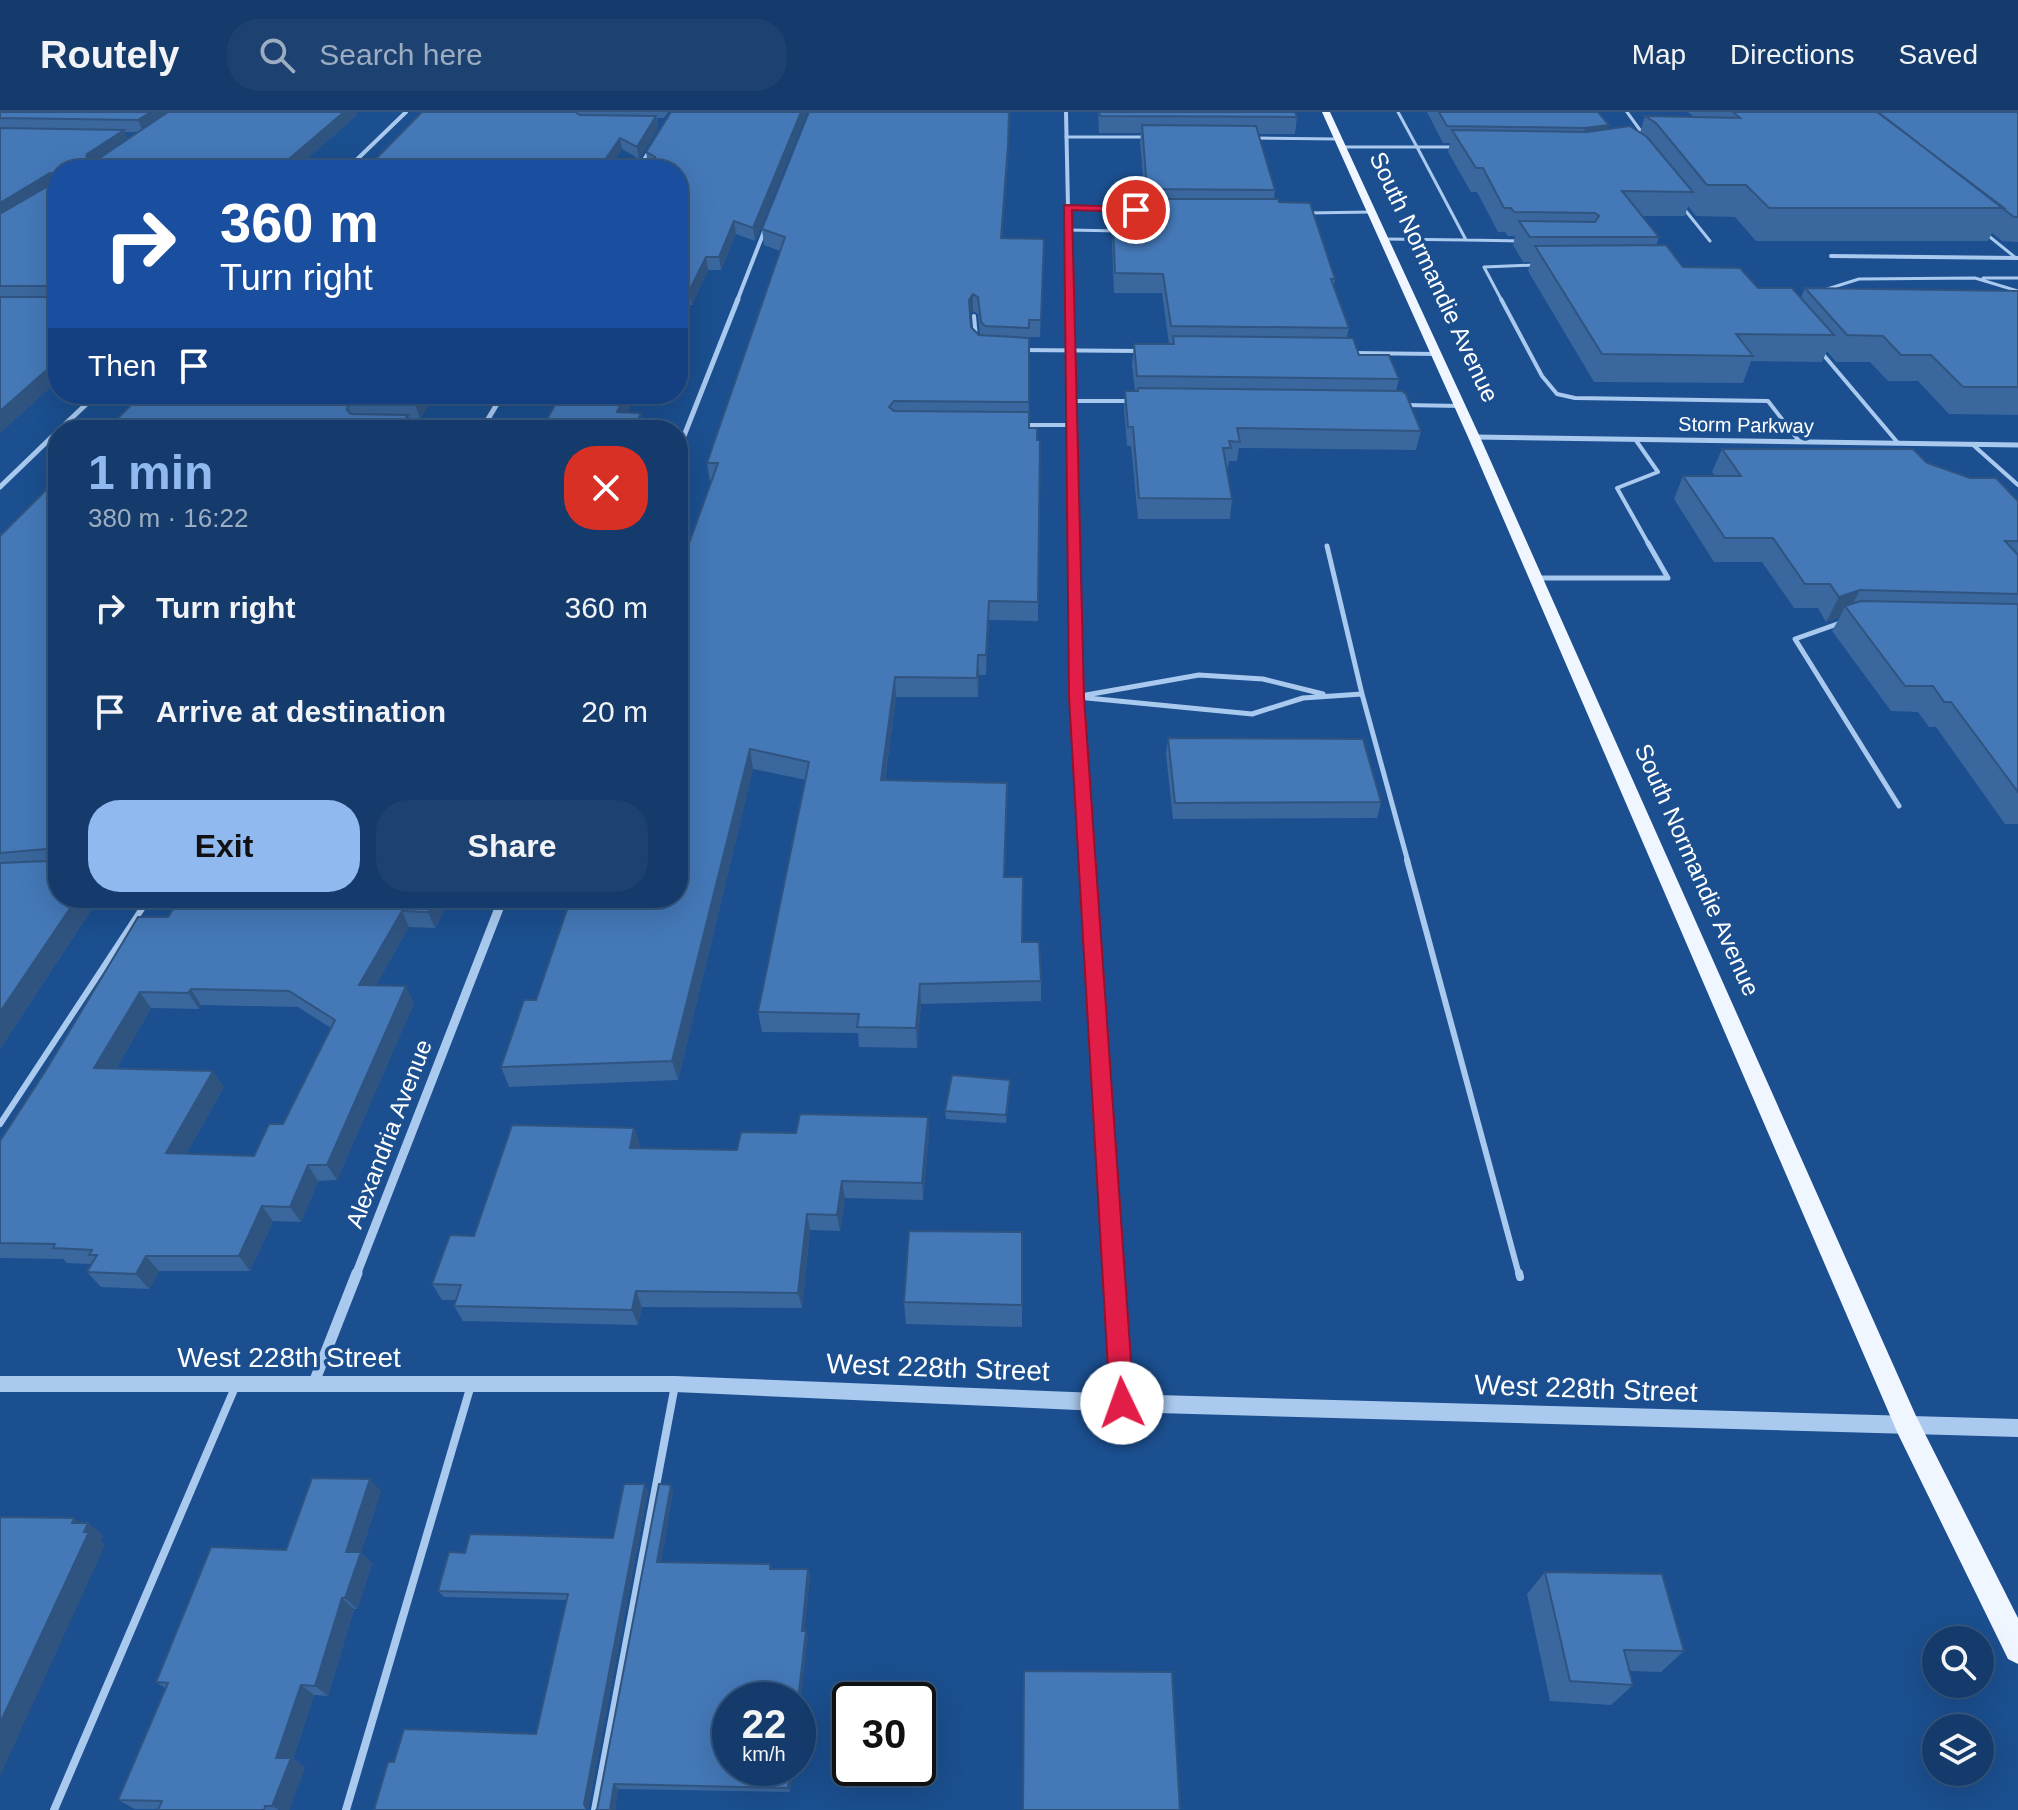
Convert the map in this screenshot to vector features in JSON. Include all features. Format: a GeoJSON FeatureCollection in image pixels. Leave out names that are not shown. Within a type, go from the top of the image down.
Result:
{"type":"FeatureCollection","features":[{"type":"Feature","properties":{"kind":"main road","name":"South Normandie Avenue"},"geometry":{"type":"LineString","coordinates":[[1326,112],[1461,406],[1907,1425],[2018,1649]]}},
{"type":"Feature","properties":{"kind":"street"},"geometry":{"type":"LineString","coordinates":[[356,160],[406,112]]}},
{"type":"Feature","properties":{"kind":"street"},"geometry":{"type":"LineString","coordinates":[[1066,112],[1077,697],[1122,1403]]}},
{"type":"Feature","properties":{"kind":"street"},"geometry":{"type":"LineString","coordinates":[[644,160],[653,146]]}},
{"type":"Feature","properties":{"kind":"street"},"geometry":{"type":"LineString","coordinates":[[688,425],[770,215]]}},
{"type":"Feature","properties":{"kind":"street"},"geometry":{"type":"LineString","coordinates":[[1831,256],[2017,258]]}},
{"type":"Feature","properties":{"kind":"street"},"geometry":{"type":"LineString","coordinates":[[70,420],[87,404]]}},
{"type":"Feature","properties":{"kind":"street","name":"Storm Parkway"},"geometry":{"type":"LineString","coordinates":[[1474,437],[2018,445]]}},
{"type":"Feature","properties":{"kind":"street"},"geometry":{"type":"LineString","coordinates":[[0,487],[48,441]]}},
{"type":"Feature","properties":{"kind":"street","name":"Alexandria Avenue"},"geometry":{"type":"LineString","coordinates":[[313,1385],[499,908]]}},
{"type":"Feature","properties":{"kind":"street","name":"West 228th Street"},"geometry":{"type":"LineString","coordinates":[[0,1384],[675,1384],[1122,1403],[2018,1428]]}},
{"type":"Feature","properties":{"kind":"lane"},"geometry":{"type":"LineString","coordinates":[[1398,112],[1466,240]]}},
{"type":"Feature","properties":{"kind":"lane"},"geometry":{"type":"LineString","coordinates":[[1625,144],[1640,130],[1627,112]]}},
{"type":"Feature","properties":{"kind":"lane"},"geometry":{"type":"LineString","coordinates":[[1066,137],[1157,137]]}},
{"type":"Feature","properties":{"kind":"lane"},"geometry":{"type":"LineString","coordinates":[[1251,138],[1462,148]]}},
{"type":"Feature","properties":{"kind":"lane"},"geometry":{"type":"LineString","coordinates":[[1681,204],[1710,241]]}},
{"type":"Feature","properties":{"kind":"lane"},"geometry":{"type":"LineString","coordinates":[[1067,207],[1128,208],[1156,214]]}},
{"type":"Feature","properties":{"kind":"lane"},"geometry":{"type":"LineString","coordinates":[[1295,214],[1372,212]]}},
{"type":"Feature","properties":{"kind":"lane"},"geometry":{"type":"LineString","coordinates":[[1980,228],[2017,258]]}},
{"type":"Feature","properties":{"kind":"lane"},"geometry":{"type":"LineString","coordinates":[[1068,230],[1131,232]]}},
{"type":"Feature","properties":{"kind":"lane"},"geometry":{"type":"LineString","coordinates":[[1384,239],[1527,241]]}},
{"type":"Feature","properties":{"kind":"lane"},"geometry":{"type":"LineString","coordinates":[[1543,265],[1484,267],[1542,376],[1557,394],[1575,398],[1768,401],[1799,441]]}},
{"type":"Feature","properties":{"kind":"lane"},"geometry":{"type":"LineString","coordinates":[[1975,278],[2018,291]]}},
{"type":"Feature","properties":{"kind":"lane"},"geometry":{"type":"LineString","coordinates":[[1819,292],[1859,279],[2018,278]]}},
{"type":"Feature","properties":{"kind":"lane"},"geometry":{"type":"LineString","coordinates":[[974,316],[976,342]]}},
{"type":"Feature","properties":{"kind":"lane"},"geometry":{"type":"LineString","coordinates":[[1011,350],[1146,351]]}},
{"type":"Feature","properties":{"kind":"lane"},"geometry":{"type":"LineString","coordinates":[[1819,350],[1898,443]]}},
{"type":"Feature","properties":{"kind":"lane"},"geometry":{"type":"LineString","coordinates":[[1350,353],[1437,354]]}},
{"type":"Feature","properties":{"kind":"lane"},"geometry":{"type":"LineString","coordinates":[[1071,401],[1139,401]]}},
{"type":"Feature","properties":{"kind":"lane"},"geometry":{"type":"LineString","coordinates":[[1399,405],[1461,406]]}},
{"type":"Feature","properties":{"kind":"lane"},"geometry":{"type":"LineString","coordinates":[[1014,425],[1072,425]]}},
{"type":"Feature","properties":{"kind":"lane"},"geometry":{"type":"LineString","coordinates":[[1536,578],[1668,578],[1617,488],[1658,472],[1635,439]]}},
{"type":"Feature","properties":{"kind":"lane"},"geometry":{"type":"LineString","coordinates":[[1972,444],[2018,485]]}},
{"type":"Feature","properties":{"kind":"lane"},"geometry":{"type":"LineString","coordinates":[[1327,546],[1362,694],[1520,1277]]}},
{"type":"Feature","properties":{"kind":"lane"},"geometry":{"type":"LineString","coordinates":[[1847,620],[1795,639],[1899,806]]}},
{"type":"Feature","properties":{"kind":"lane"},"geometry":{"type":"LineString","coordinates":[[1077,697],[1199,675],[1263,679],[1327,694],[1362,694]]}},
{"type":"Feature","properties":{"kind":"lane"},"geometry":{"type":"LineString","coordinates":[[1077,697],[1252,714],[1327,694]]}},
{"type":"Feature","properties":{"kind":"lane"},"geometry":{"type":"LineString","coordinates":[[0,1124],[143,908]]}},
{"type":"Feature","properties":{"kind":"lane"},"geometry":{"type":"LineString","coordinates":[[595,1810],[675,1384]]}},
{"type":"Feature","properties":{"kind":"lane"},"geometry":{"type":"LineString","coordinates":[[54,1810],[236,1385]]}},
{"type":"Feature","properties":{"kind":"lane"},"geometry":{"type":"LineString","coordinates":[[346,1810],[471,1385]]}},
{"type":"Feature","properties":{"kind":"building"},"geometry":{"type":"Polygon","coordinates":[[[0,112],[151,112],[138,120],[0,118],[0,112]]]}},
{"type":"Feature","properties":{"kind":"building"},"geometry":{"type":"Polygon","coordinates":[[[168,112],[344,112],[288,160],[96,160],[168,112]]]}},
{"type":"Feature","properties":{"kind":"building"},"geometry":{"type":"Polygon","coordinates":[[[422,112],[575,112],[580,115],[656,116],[637,147],[620,138],[605,160],[375,160],[422,112]]]}},
{"type":"Feature","properties":{"kind":"building"},"geometry":{"type":"Polygon","coordinates":[[[671,112],[801,112],[753,228],[734,221],[719,257],[706,257],[689,291],[688,160],[653,160],[655,157],[646,152],[671,112]]]}},
{"type":"Feature","properties":{"kind":"building"},"geometry":{"type":"Polygon","coordinates":[[[809,112],[1009,112],[1001,238],[1044,239],[1041,320],[1029,320],[1029,328],[985,326],[981,322],[978,297],[973,294],[969,300],[971,327],[979,335],[1029,338],[1029,402],[894,401],[889,407],[894,411],[1029,412],[1029,428],[1037,428],[1037,440],[1040,440],[1038,602],[989,601],[986,655],[978,655],[977,678],[895,677],[881,780],[1007,783],[1004,877],[1023,877],[1022,942],[1039,942],[1041,981],[920,984],[916,1028],[857,1027],[859,1014],[758,1012],[809,762],[750,749],[672,1061],[501,1067],[524,1000],[536,1000],[568,908],[688,908],[688,546],[718,463],[707,463],[785,237],[762,229],[809,112]]]}},
{"type":"Feature","properties":{"kind":"building"},"geometry":{"type":"Polygon","coordinates":[[[1099,112],[1295,112],[1297,117],[1100,116],[1099,112]]]}},
{"type":"Feature","properties":{"kind":"building"},"geometry":{"type":"Polygon","coordinates":[[[1439,112],[1598,112],[1609,125],[1585,128],[1447,126],[1439,112]]]}},
{"type":"Feature","properties":{"kind":"building"},"geometry":{"type":"Polygon","coordinates":[[[1733,112],[1877,112],[2004,208],[1769,208],[1746,185],[1707,185],[1656,123],[1645,116],[1740,118],[1733,112]]]}},
{"type":"Feature","properties":{"kind":"building"},"geometry":{"type":"Polygon","coordinates":[[[1878,112],[2018,112],[2018,217],[2014,217],[1878,112]]]}},
{"type":"Feature","properties":{"kind":"building"},"geometry":{"type":"Polygon","coordinates":[[[1142,125],[1256,126],[1275,190],[1147,189],[1142,125]]]}},
{"type":"Feature","properties":{"kind":"building"},"geometry":{"type":"Polygon","coordinates":[[[1630,126],[1647,137],[1693,192],[1622,191],[1659,237],[1530,237],[1519,221],[1595,222],[1599,216],[1595,213],[1514,212],[1511,208],[1504,208],[1483,168],[1476,168],[1452,130],[1587,132],[1630,126]]]}},
{"type":"Feature","properties":{"kind":"building"},"geometry":{"type":"Polygon","coordinates":[[[0,128],[124,130],[87,154],[86,160],[48,160],[48,174],[0,203],[0,128]]]}},
{"type":"Feature","properties":{"kind":"building"},"geometry":{"type":"Polygon","coordinates":[[[48,186],[48,286],[0,286],[0,214],[48,186]]]}},
{"type":"Feature","properties":{"kind":"building"},"geometry":{"type":"Polygon","coordinates":[[[1152,199],[1278,199],[1279,202],[1310,203],[1335,279],[1331,279],[1349,328],[1171,326],[1163,274],[1115,273],[1113,226],[1151,226],[1152,199]]]}},
{"type":"Feature","properties":{"kind":"building"},"geometry":{"type":"Polygon","coordinates":[[[1666,245],[1683,267],[1740,268],[1758,288],[1792,288],[1834,335],[1736,334],[1753,356],[1602,354],[1535,246],[1666,245]]]}},
{"type":"Feature","properties":{"kind":"building"},"geometry":{"type":"Polygon","coordinates":[[[1805,288],[2018,291],[2018,387],[1963,387],[1931,355],[1901,355],[1883,336],[1847,335],[1805,288]]]}},
{"type":"Feature","properties":{"kind":"building"},"geometry":{"type":"Polygon","coordinates":[[[0,297],[48,297],[48,369],[0,411],[0,297]]]}},
{"type":"Feature","properties":{"kind":"building"},"geometry":{"type":"Polygon","coordinates":[[[1173,336],[1353,338],[1359,355],[1389,355],[1399,379],[1137,376],[1134,344],[1174,344],[1173,336]]]}},
{"type":"Feature","properties":{"kind":"building"},"geometry":{"type":"Polygon","coordinates":[[[1138,388],[1402,391],[1421,431],[1237,428],[1240,442],[1229,441],[1231,448],[1223,448],[1232,499],[1139,498],[1133,427],[1128,427],[1125,391],[1138,391],[1138,388]]]}},
{"type":"Feature","properties":{"kind":"building"},"geometry":{"type":"Polygon","coordinates":[[[132,404],[415,404],[348,405],[347,410],[351,414],[408,415],[405,420],[116,420],[132,404]]]}},
{"type":"Feature","properties":{"kind":"building"},"geometry":{"type":"Polygon","coordinates":[[[555,404],[621,404],[617,412],[641,413],[638,420],[547,420],[555,404]]]}},
{"type":"Feature","properties":{"kind":"building"},"geometry":{"type":"Polygon","coordinates":[[[1722,449],[1913,449],[1927,463],[1970,478],[1996,478],[2018,501],[2018,541],[2005,541],[2018,555],[2018,594],[1860,590],[1839,597],[1830,584],[1805,584],[1773,538],[1725,538],[1683,476],[1741,476],[1722,449]]]}},
{"type":"Feature","properties":{"kind":"building"},"geometry":{"type":"Polygon","coordinates":[[[48,488],[48,851],[0,853],[0,536],[48,488]]]}},
{"type":"Feature","properties":{"kind":"building"},"geometry":{"type":"Polygon","coordinates":[[[1861,601],[2018,604],[2018,792],[1951,702],[1944,702],[1933,686],[1905,686],[1845,606],[1861,601]]]}},
{"type":"Feature","properties":{"kind":"building"},"geometry":{"type":"Polygon","coordinates":[[[1168,738],[1363,739],[1381,802],[1175,803],[1168,738]]]}},
{"type":"Feature","properties":{"kind":"building"},"geometry":{"type":"Polygon","coordinates":[[[47,861],[48,908],[70,908],[0,1012],[0,863],[47,861]]]}},
{"type":"Feature","properties":{"kind":"building"},"geometry":{"type":"Polygon","coordinates":[[[174,908],[430,908],[428,912],[402,911],[359,985],[406,986],[327,1165],[308,1165],[290,1207],[262,1206],[239,1256],[146,1256],[136,1274],[87,1272],[97,1255],[89,1255],[92,1250],[53,1248],[55,1244],[0,1243],[0,1141],[138,917],[168,917],[174,908]],[[191,989],[188,993],[140,992],[94,1068],[213,1071],[166,1153],[254,1156],[269,1124],[283,1124],[335,1020],[289,991],[191,989]]]}},
{"type":"Feature","properties":{"kind":"building"},"geometry":{"type":"Polygon","coordinates":[[[952,1075],[1010,1080],[1006,1115],[945,1111],[952,1075]]]}},
{"type":"Feature","properties":{"kind":"building"},"geometry":{"type":"Polygon","coordinates":[[[800,1114],[928,1117],[922,1183],[842,1181],[837,1215],[807,1214],[798,1293],[636,1291],[632,1310],[454,1306],[461,1285],[432,1284],[450,1235],[474,1236],[512,1125],[634,1128],[630,1148],[737,1150],[741,1132],[796,1133],[800,1114]]]}},
{"type":"Feature","properties":{"kind":"building"},"geometry":{"type":"Polygon","coordinates":[[[909,1231],[1022,1232],[1022,1305],[904,1302],[909,1231]]]}},
{"type":"Feature","properties":{"kind":"building"},"geometry":{"type":"Polygon","coordinates":[[[312,1478],[370,1479],[346,1552],[361,1552],[345,1598],[342,1598],[315,1686],[301,1685],[276,1758],[291,1758],[272,1806],[265,1806],[264,1810],[158,1810],[162,1801],[118,1800],[168,1683],[156,1682],[211,1547],[286,1550],[312,1478]]]}},
{"type":"Feature","properties":{"kind":"building"},"geometry":{"type":"Polygon","coordinates":[[[624,1484],[645,1484],[584,1804],[587,1810],[374,1810],[388,1762],[394,1762],[404,1729],[536,1734],[568,1594],[438,1591],[449,1552],[465,1553],[470,1534],[613,1538],[624,1484]]]}},
{"type":"Feature","properties":{"kind":"building"},"geometry":{"type":"Polygon","coordinates":[[[659,1484],[671,1485],[657,1562],[770,1564],[770,1569],[808,1569],[800,1682],[712,1682],[712,1786],[788,1788],[614,1784],[610,1810],[597,1810],[659,1484]]]}},
{"type":"Feature","properties":{"kind":"building"},"geometry":{"type":"Polygon","coordinates":[[[0,1517],[74,1518],[72,1523],[88,1523],[84,1532],[89,1532],[0,1723],[0,1517]]]}},
{"type":"Feature","properties":{"kind":"building"},"geometry":{"type":"Polygon","coordinates":[[[1545,1572],[1662,1574],[1684,1651],[1624,1650],[1633,1685],[1570,1681],[1545,1572]]]}},
{"type":"Feature","properties":{"kind":"building"},"geometry":{"type":"Polygon","coordinates":[[[1024,1671],[1172,1672],[1180,1810],[1023,1810],[1024,1671]]]}},
{"type":"Feature","properties":{"kind":"route"},"geometry":{"type":"LineString","coordinates":[[1122,1403],[1077,697],[1067,207],[1136,210]]}}]}
